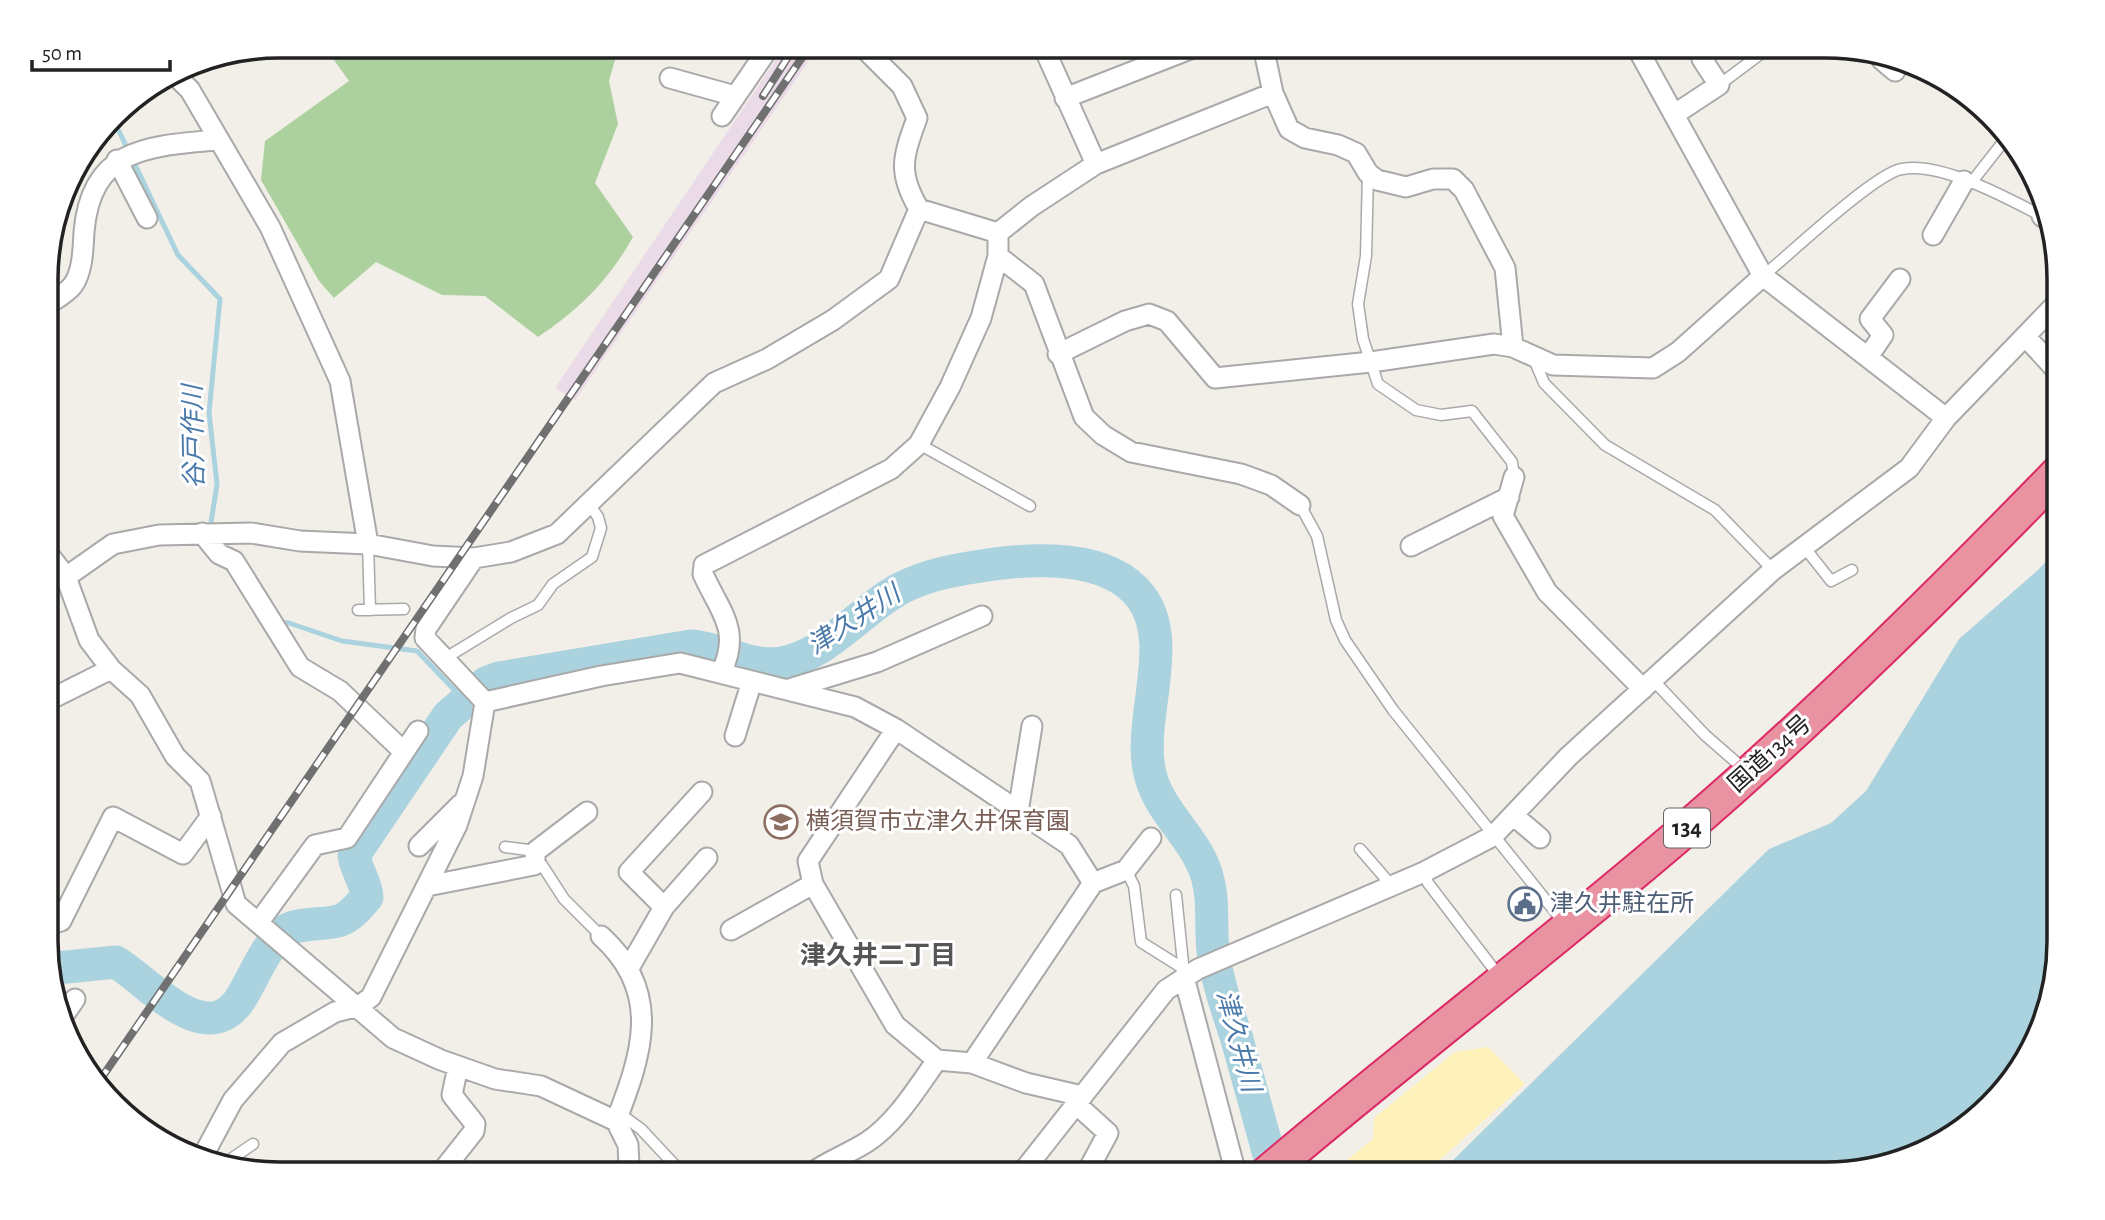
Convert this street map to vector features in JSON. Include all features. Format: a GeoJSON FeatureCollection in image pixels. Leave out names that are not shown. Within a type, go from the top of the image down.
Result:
{"type":"FeatureCollection","features":[{"type":"Feature","properties":{"kind":"highway","name":"国道134号"},"geometry":{"type":"LineString","coordinates":[[1281,1162],[1503,982],[1748,774],[1875,659],[2047,484]]}},
{"type":"Feature","properties":{"kind":"street"},"geometry":{"type":"LineString","coordinates":[[722,116],[762,58]]}},
{"type":"Feature","properties":{"kind":"street"},"geometry":{"type":"LineString","coordinates":[[874,58],[902,86],[917,118],[902,168],[906,188],[919,209],[998,233]]}},
{"type":"Feature","properties":{"kind":"street"},"geometry":{"type":"LineString","coordinates":[[1048,58],[1096,164]]}},
{"type":"Feature","properties":{"kind":"street"},"geometry":{"type":"LineString","coordinates":[[1065,98],[1167,58]]}},
{"type":"Feature","properties":{"kind":"street"},"geometry":{"type":"LineString","coordinates":[[1266,58],[1273,93],[1289,129],[1305,138],[1338,145],[1356,153],[1368,173],[1377,180],[1405,187],[1433,179],[1453,179],[1464,190],[1505,268],[1513,347]]}},
{"type":"Feature","properties":{"kind":"street"},"geometry":{"type":"LineString","coordinates":[[1643,58],[1763,276],[1946,418]]}},
{"type":"Feature","properties":{"kind":"street"},"geometry":{"type":"LineString","coordinates":[[1675,114],[1719,85],[1702,58]]}},
{"type":"Feature","properties":{"kind":"street"},"geometry":{"type":"LineString","coordinates":[[670,78],[735,96]]}},
{"type":"Feature","properties":{"kind":"street"},"geometry":{"type":"LineString","coordinates":[[181,81],[190,90],[270,227],[340,381],[368,544]]}},
{"type":"Feature","properties":{"kind":"street"},"geometry":{"type":"LineString","coordinates":[[998,233],[1096,164],[1273,93]]}},
{"type":"Feature","properties":{"kind":"street"},"geometry":{"type":"LineString","coordinates":[[58,296],[74,284],[81,262],[86,203],[100,177],[117,160],[163,145],[217,140]]}},
{"type":"Feature","properties":{"kind":"street"},"geometry":{"type":"LineString","coordinates":[[117,160],[147,218]]}},
{"type":"Feature","properties":{"kind":"street"},"geometry":{"type":"LineString","coordinates":[[1933,235],[1967,182]]}},
{"type":"Feature","properties":{"kind":"street"},"geometry":{"type":"LineString","coordinates":[[66,577],[113,544],[159,535],[251,533],[300,541],[368,544],[433,556],[474,558],[511,552],[547,539],[557,534],[714,383],[767,359],[833,320],[889,279],[919,209]]}},
{"type":"Feature","properties":{"kind":"street"},"geometry":{"type":"LineString","coordinates":[[723,668],[732,644],[730,629],[703,574],[704,565],[891,469],[919,444],[950,387],[981,318],[998,256],[998,233]]}},
{"type":"Feature","properties":{"kind":"street"},"geometry":{"type":"LineString","coordinates":[[998,256],[1034,284],[1058,354],[1084,417],[1103,435],[1131,452],[1241,474],[1271,485],[1300,505]]}},
{"type":"Feature","properties":{"kind":"street"},"geometry":{"type":"LineString","coordinates":[[1058,354],[1125,321],[1149,314],[1167,321],[1214,378],[1371,362],[1494,344],[1513,347],[1553,365],[1653,368],[1678,352],[1763,276]]}},
{"type":"Feature","properties":{"kind":"street"},"geometry":{"type":"LineString","coordinates":[[1868,357],[1883,335],[1870,320],[1900,279]]}},
{"type":"Feature","properties":{"kind":"street"},"geometry":{"type":"LineString","coordinates":[[1030,1162],[1151,1006],[1188,971],[1424,872],[1493,836],[1569,756],[1773,570],[1909,468],[1946,418],[2047,313]]}},
{"type":"Feature","properties":{"kind":"street"},"geometry":{"type":"LineString","coordinates":[[2025,336],[2047,360]]}},
{"type":"Feature","properties":{"kind":"street"},"geometry":{"type":"LineString","coordinates":[[1514,477],[1503,516],[1547,592],[1648,685]]}},
{"type":"Feature","properties":{"kind":"street"},"geometry":{"type":"LineString","coordinates":[[1411,546],[1508,497]]}},
{"type":"Feature","properties":{"kind":"street"},"geometry":{"type":"LineString","coordinates":[[202,533],[219,554],[234,561],[300,667],[340,691],[403,751]]}},
{"type":"Feature","properties":{"kind":"street"},"geometry":{"type":"LineString","coordinates":[[474,558],[426,629],[425,638],[479,696],[505,695],[680,663],[723,668],[752,681],[855,707],[896,729],[1069,845],[1093,883]]}},
{"type":"Feature","properties":{"kind":"street"},"geometry":{"type":"LineString","coordinates":[[58,566],[66,577],[89,640],[111,669],[139,695],[175,756],[200,782],[236,904],[359,1006],[393,1038],[458,1066],[495,1079],[541,1086],[617,1117]]}},
{"type":"Feature","properties":{"kind":"street"},"geometry":{"type":"LineString","coordinates":[[789,690],[877,662],[982,616]]}},
{"type":"Feature","properties":{"kind":"street"},"geometry":{"type":"LineString","coordinates":[[58,696],[111,669]]}},
{"type":"Feature","properties":{"kind":"street"},"geometry":{"type":"LineString","coordinates":[[734,736],[752,681]]}},
{"type":"Feature","properties":{"kind":"street"},"geometry":{"type":"LineString","coordinates":[[206,1150],[233,1100],[282,1043],[335,1012],[359,1006],[371,997],[427,886],[467,798],[479,696]]}},
{"type":"Feature","properties":{"kind":"street"},"geometry":{"type":"LineString","coordinates":[[1018,812],[1032,726]]}},
{"type":"Feature","properties":{"kind":"street"},"geometry":{"type":"LineString","coordinates":[[896,729],[808,860],[813,884],[895,1025],[937,1060],[972,1063],[1079,1100],[1108,1133],[1092,1162]]}},
{"type":"Feature","properties":{"kind":"street"},"geometry":{"type":"LineString","coordinates":[[272,933],[315,845],[347,838],[418,731]]}},
{"type":"Feature","properties":{"kind":"street"},"geometry":{"type":"LineString","coordinates":[[664,907],[629,872],[702,792]]}},
{"type":"Feature","properties":{"kind":"street"},"geometry":{"type":"LineString","coordinates":[[419,846],[467,798]]}},
{"type":"Feature","properties":{"kind":"street"},"geometry":{"type":"LineString","coordinates":[[427,886],[535,858],[587,812]]}},
{"type":"Feature","properties":{"kind":"street"},"geometry":{"type":"LineString","coordinates":[[1513,815],[1540,838]]}},
{"type":"Feature","properties":{"kind":"street"},"geometry":{"type":"LineString","coordinates":[[58,922],[61,921],[113,817],[183,854],[211,816]]}},
{"type":"Feature","properties":{"kind":"street"},"geometry":{"type":"LineString","coordinates":[[972,1063],[1093,883],[1126,870],[1151,838]]}},
{"type":"Feature","properties":{"kind":"street"},"geometry":{"type":"LineString","coordinates":[[629,968],[664,907],[707,858]]}},
{"type":"Feature","properties":{"kind":"street"},"geometry":{"type":"LineString","coordinates":[[731,930],[813,884]]}},
{"type":"Feature","properties":{"kind":"street"},"geometry":{"type":"LineString","coordinates":[[601,936],[619,952],[629,968],[643,1018],[641,1050],[617,1117],[628,1145],[629,1162]]}},
{"type":"Feature","properties":{"kind":"street"},"geometry":{"type":"LineString","coordinates":[[1188,971],[1233,1162]]}},
{"type":"Feature","properties":{"kind":"street"},"geometry":{"type":"LineString","coordinates":[[826,1162],[869,1141],[906,1104],[937,1060]]}},
{"type":"Feature","properties":{"kind":"street"},"geometry":{"type":"LineString","coordinates":[[449,1162],[474,1131],[475,1124],[452,1095],[458,1066]]}},
{"type":"Feature","properties":{"kind":"lane"},"geometry":{"type":"LineString","coordinates":[[1719,85],[1755,58]]}},
{"type":"Feature","properties":{"kind":"lane"},"geometry":{"type":"LineString","coordinates":[[1967,182],[2000,144]]}},
{"type":"Feature","properties":{"kind":"lane"},"geometry":{"type":"LineString","coordinates":[[1763,276],[1866,190],[1900,169],[1928,170],[1967,182],[2038,215]]}},
{"type":"Feature","properties":{"kind":"lane"},"geometry":{"type":"LineString","coordinates":[[1368,173],[1366,256],[1358,304],[1363,339],[1378,384],[1416,410],[1441,415],[1472,411],[1512,462],[1514,477]]}},
{"type":"Feature","properties":{"kind":"lane"},"geometry":{"type":"LineString","coordinates":[[1534,358],[1544,383],[1605,445],[1715,510],[1773,570]]}},
{"type":"Feature","properties":{"kind":"lane"},"geometry":{"type":"LineString","coordinates":[[919,444],[1030,506]]}},
{"type":"Feature","properties":{"kind":"lane"},"geometry":{"type":"LineString","coordinates":[[444,659],[511,618],[538,605],[553,584],[592,557],[601,528],[589,504]]}},
{"type":"Feature","properties":{"kind":"lane"},"geometry":{"type":"LineString","coordinates":[[1300,505],[1317,536],[1336,620],[1345,640],[1393,710],[1568,927]]}},
{"type":"Feature","properties":{"kind":"lane"},"geometry":{"type":"LineString","coordinates":[[368,544],[370,610]]}},
{"type":"Feature","properties":{"kind":"lane"},"geometry":{"type":"LineString","coordinates":[[1805,548],[1831,581],[1852,570]]}},
{"type":"Feature","properties":{"kind":"lane"},"geometry":{"type":"LineString","coordinates":[[358,610],[404,609]]}},
{"type":"Feature","properties":{"kind":"lane"},"geometry":{"type":"LineString","coordinates":[[1648,685],[1748,774]]}},
{"type":"Feature","properties":{"kind":"lane"},"geometry":{"type":"LineString","coordinates":[[505,847],[535,858],[542,864],[564,899],[601,936]]}},
{"type":"Feature","properties":{"kind":"lane"},"geometry":{"type":"LineString","coordinates":[[1360,849],[1392,886]]}},
{"type":"Feature","properties":{"kind":"lane"},"geometry":{"type":"LineString","coordinates":[[1126,870],[1134,886],[1140,942],[1188,971]]}},
{"type":"Feature","properties":{"kind":"lane"},"geometry":{"type":"LineString","coordinates":[[1424,872],[1428,883],[1503,982]]}},
{"type":"Feature","properties":{"kind":"lane"},"geometry":{"type":"LineString","coordinates":[[1176,895],[1188,971]]}},
{"type":"Feature","properties":{"kind":"lane"},"geometry":{"type":"LineString","coordinates":[[617,1117],[641,1129],[672,1162]]}},
{"type":"Feature","properties":{"kind":"lane"},"geometry":{"type":"LineString","coordinates":[[234,1157],[253,1144]]}},
{"type":"Feature","properties":{"kind":"shaded area"},"geometry":{"type":"Polygon","coordinates":[[[777,58],[811,58],[575,400],[555,388],[777,58]]]}},
{"type":"Feature","properties":{"kind":"green space"},"geometry":{"type":"Polygon","coordinates":[[[333,58],[616,58],[609,81],[618,124],[595,183],[633,237],[624,253],[580,305],[538,337],[485,296],[442,295],[376,262],[334,298],[319,281],[261,180],[265,141],[349,81],[333,58]]]}},
{"type":"Feature","properties":{"kind":"sand"},"geometry":{"type":"Polygon","coordinates":[[[1488,1047],[1525,1084],[1437,1162],[1345,1162],[1373,1139],[1374,1118],[1455,1052],[1488,1047]]]}},
{"type":"Feature","properties":{"kind":"water"},"geometry":{"type":"Polygon","coordinates":[[[2047,561],[2047,956],[2036,1012],[2024,1039],[2002,1076],[1983,1098],[1949,1125],[1924,1139],[1897,1151],[1841,1162],[1451,1162],[1769,849],[1831,823],[1866,791],[1959,639],[2047,561]]]}},
{"type":"Feature","properties":{"kind":"waterway","name":"谷戸作川"},"geometry":{"type":"LineString","coordinates":[[117,129],[178,255],[220,299],[209,413],[217,484],[210,529]]}},
{"type":"Feature","properties":{"kind":"waterway","name":"津久井川"},"geometry":{"type":"LineString","coordinates":[[60,968],[116,962],[178,1008],[195,1016],[212,1018],[227,1013],[241,998],[264,956],[281,934],[293,927],[342,919],[367,897],[354,855],[448,716],[486,683],[499,678],[691,646],[758,663],[781,663],[796,659],[824,645],[888,596],[921,579],[1001,563],[1067,562],[1109,572],[1127,583],[1141,597],[1151,615],[1156,657],[1148,726],[1149,769],[1166,809],[1191,844],[1205,870],[1210,890],[1213,951],[1217,973],[1271,1162]]}},
{"type":"Feature","properties":{"kind":"waterway","name":"谷戸作川"},"geometry":{"type":"LineString","coordinates":[[277,622],[289,623],[342,641],[417,651],[464,700]]}},
{"type":"Feature","properties":{"kind":"railway"},"geometry":{"type":"LineString","coordinates":[[763,96],[787,58]]}},
{"type":"Feature","properties":{"kind":"railway"},"geometry":{"type":"LineString","coordinates":[[104,1075],[802,58]]}},
{"type":"Feature","properties":{"kind":"place","name":"横須賀市立津久井保育園"},"geometry":{"type":"Point","coordinates":[781,822]}},
{"type":"Feature","properties":{"kind":"place","name":"津久井駐在所"},"geometry":{"type":"Point","coordinates":[1525,904]}},
{"type":"Feature","properties":{"kind":"district","name":"津久井二丁目"},"geometry":{"type":"Point","coordinates":[878,956]}}]}
